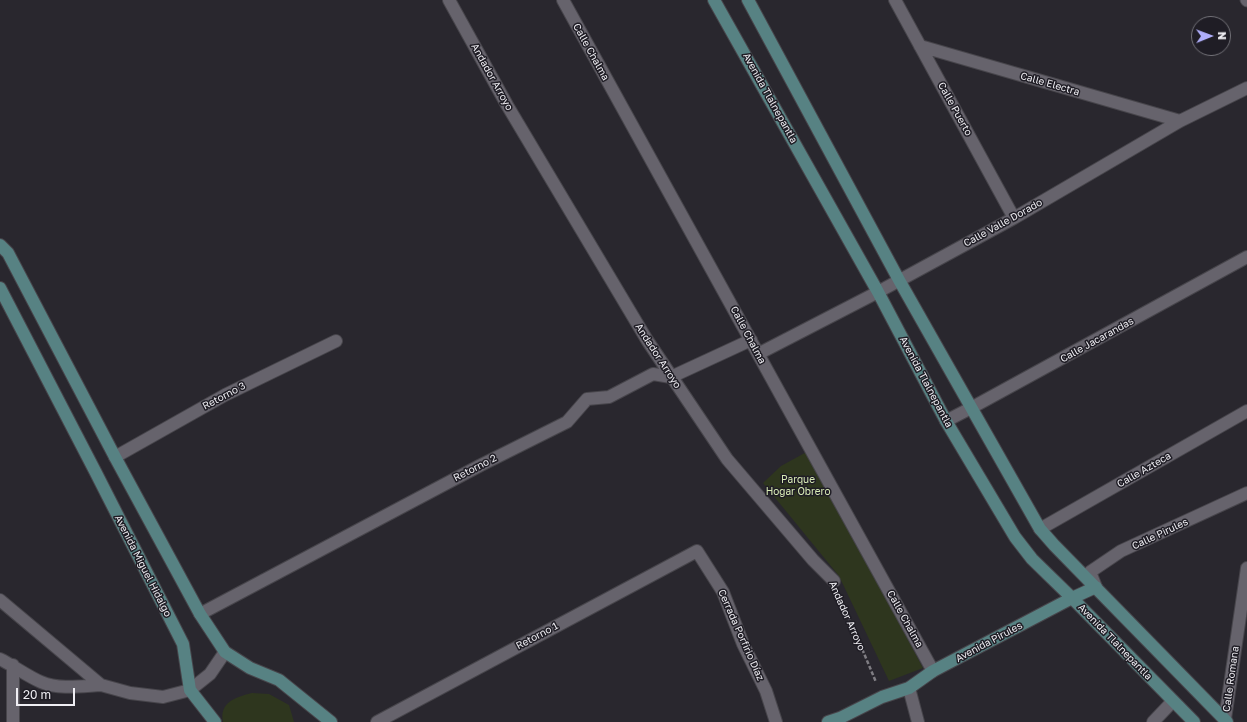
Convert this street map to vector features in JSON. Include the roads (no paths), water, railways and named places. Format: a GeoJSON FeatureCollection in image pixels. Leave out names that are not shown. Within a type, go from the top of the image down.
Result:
{"type":"FeatureCollection","features":[{"type":"Feature","properties":{"kind":"street","name":"Andador Arroyo"},"geometry":{"type":"LineString","coordinates":[[449,0],[507,105],[647,340],[671,377],[727,459],[813,560],[834,582]]}},
{"type":"Feature","properties":{"kind":"street","name":"Calle Chalma"},"geometry":{"type":"LineString","coordinates":[[563,0],[812,449],[933,671]]}},
{"type":"Feature","properties":{"kind":"street","name":"Avenida Tlalnepantla"},"geometry":{"type":"LineString","coordinates":[[714,0],[878,292],[946,421],[1015,537],[1032,559],[1194,722]]}},
{"type":"Feature","properties":{"kind":"street"},"geometry":{"type":"LineString","coordinates":[[748,0],[899,280],[1040,529],[1226,721]]}},
{"type":"Feature","properties":{"kind":"street","name":"Calle Puerto"},"geometry":{"type":"LineString","coordinates":[[895,0],[1014,218]]}},
{"type":"Feature","properties":{"kind":"street","name":"Calle Electra"},"geometry":{"type":"LineString","coordinates":[[920,46],[1180,121]]}},
{"type":"Feature","properties":{"kind":"street","name":"Calle Valle Dorado"},"geometry":{"type":"LineString","coordinates":[[758,354],[878,292],[1014,218],[1180,121],[1247,88]]}},
{"type":"Feature","properties":{"kind":"street"},"geometry":{"type":"LineString","coordinates":[[0,245],[8,253],[115,457],[200,614],[225,652],[250,668],[280,680],[331,722]]}},
{"type":"Feature","properties":{"kind":"street","name":"Calle Jacarandas"},"geometry":{"type":"LineString","coordinates":[[946,421],[1247,257]]}},
{"type":"Feature","properties":{"kind":"street","name":"Avenida Miguel Hidalgo"},"geometry":{"type":"LineString","coordinates":[[0,288],[183,644],[190,690]]}},
{"type":"Feature","properties":{"kind":"street","name":"Retorno 3"},"geometry":{"type":"LineString","coordinates":[[115,457],[225,395],[336,340]]}},
{"type":"Feature","properties":{"kind":"street"},"geometry":{"type":"LineString","coordinates":[[671,377],[751,340]]}},
{"type":"Feature","properties":{"kind":"street","name":"Retorno 2"},"geometry":{"type":"LineString","coordinates":[[200,614],[481,465],[567,422],[587,399],[609,397],[653,374],[671,377]]}},
{"type":"Feature","properties":{"kind":"street","name":"Calle Azteca"},"geometry":{"type":"LineString","coordinates":[[1040,529],[1247,411]]}},
{"type":"Feature","properties":{"kind":"street","name":"Calle Pirules"},"geometry":{"type":"LineString","coordinates":[[1096,587],[1090,572],[1122,552],[1247,492]]}},
{"type":"Feature","properties":{"kind":"street","name":"Cerrada Porfirio Díaz"},"geometry":{"type":"LineString","coordinates":[[697,551],[723,592],[744,644],[766,691],[776,722]]}},
{"type":"Feature","properties":{"kind":"street","name":"Retorno 1"},"geometry":{"type":"LineString","coordinates":[[377,722],[697,551]]}},
{"type":"Feature","properties":{"kind":"street","name":"Calle Romana"},"geometry":{"type":"LineString","coordinates":[[1226,721],[1247,568]]}},
{"type":"Feature","properties":{"kind":"street","name":"Avenida Pirules"},"geometry":{"type":"LineString","coordinates":[[828,722],[840,720],[882,697],[909,688],[933,671],[1072,598],[1096,587]]}},
{"type":"Feature","properties":{"kind":"street"},"geometry":{"type":"LineString","coordinates":[[0,600],[101,685]]}},
{"type":"Feature","properties":{"kind":"street"},"geometry":{"type":"LineString","coordinates":[[0,659],[13,665],[42,683],[60,687],[101,685],[130,694],[163,697],[190,690],[210,674],[225,652]]}},
{"type":"Feature","properties":{"kind":"street"},"geometry":{"type":"LineString","coordinates":[[13,665],[13,722]]}},
{"type":"Feature","properties":{"kind":"street"},"geometry":{"type":"LineString","coordinates":[[909,688],[918,722]]}},
{"type":"Feature","properties":{"kind":"street"},"geometry":{"type":"LineString","coordinates":[[190,690],[215,722]]}},
{"type":"Feature","properties":{"kind":"street"},"geometry":{"type":"LineString","coordinates":[[1153,722],[1173,701]]}},
{"type":"Feature","properties":{"kind":"park label","name":"Parque Hogar Obrero"},"geometry":{"type":"Point","coordinates":[798,486]}}]}
